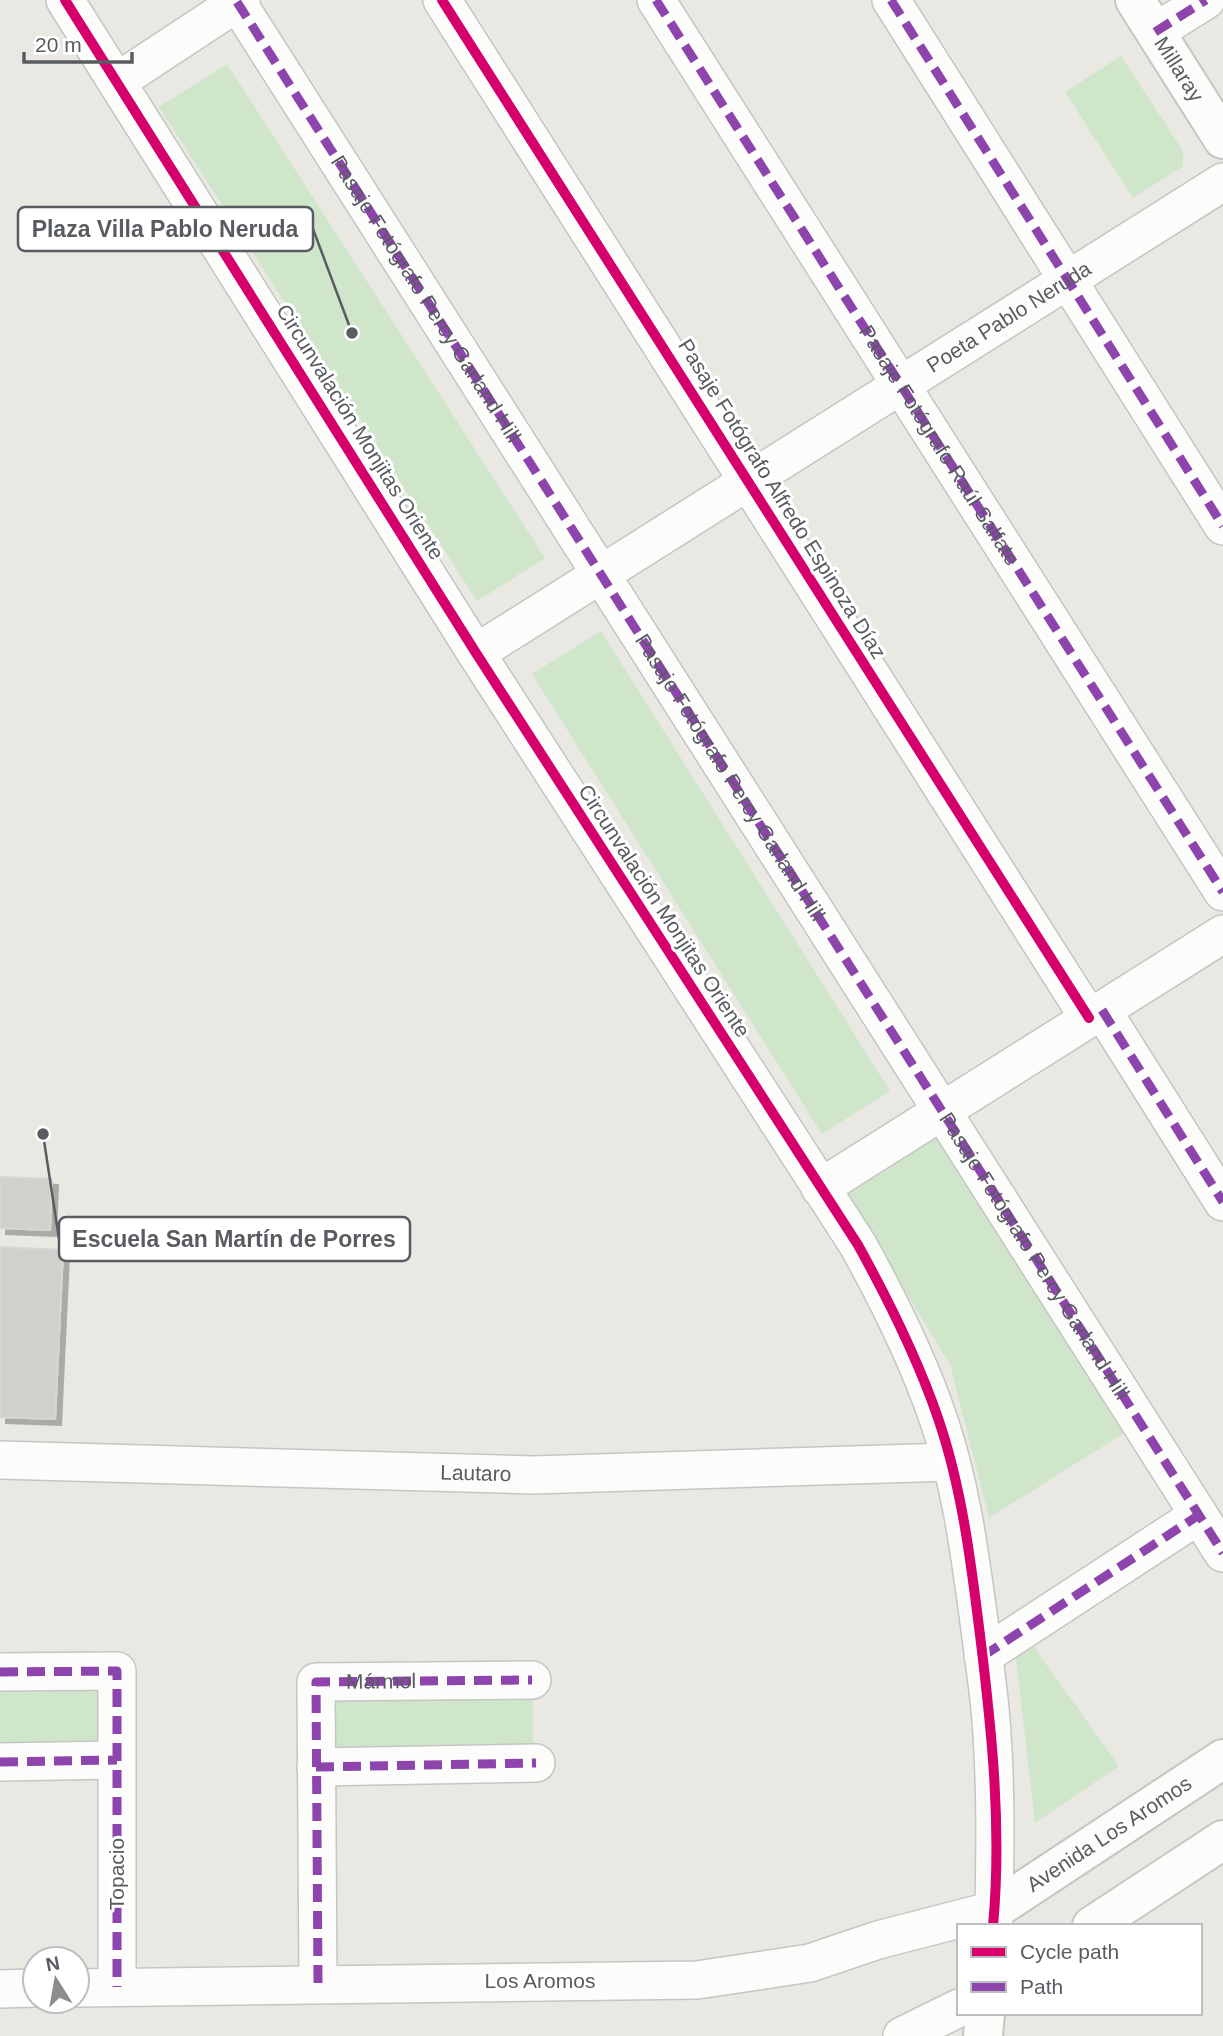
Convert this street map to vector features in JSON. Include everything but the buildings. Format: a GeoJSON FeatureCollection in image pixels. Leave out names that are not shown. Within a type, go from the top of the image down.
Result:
{"type":"FeatureCollection","features":[{"type":"Feature","properties":{"kind":"street","name":"Circunvalación Monjitas Oriente"},"geometry":{"type":"LineString","coordinates":[[65,0],[476,653],[858,1245],[889,1301],[916,1359],[950,1462],[967,1539],[992,1733],[996,1814],[994,1918]]}},
{"type":"Feature","properties":{"kind":"street","name":"Pasaje Fotógrafo Alfredo Espinoza Díaz"},"geometry":{"type":"LineString","coordinates":[[442,0],[748,482],[1096,1014],[1223,1202]]}},
{"type":"Feature","properties":{"kind":"street","name":"Pasaje Fotógrafo Raúl Salfate"},"geometry":{"type":"LineString","coordinates":[[656,0],[1223,892]]}},
{"type":"Feature","properties":{"kind":"street"},"geometry":{"type":"LineString","coordinates":[[891,0],[1223,526]]}},
{"type":"Feature","properties":{"kind":"street","name":"Millaray"},"geometry":{"type":"LineString","coordinates":[[1135,0],[1223,139]]}},
{"type":"Feature","properties":{"kind":"street"},"geometry":{"type":"LineString","coordinates":[[1155,32],[1206,0]]}},
{"type":"Feature","properties":{"kind":"street"},"geometry":{"type":"LineString","coordinates":[[118,81],[239,1]]}},
{"type":"Feature","properties":{"kind":"street","name":"Pasaje Fotógrafo Percy Garland Hill"},"geometry":{"type":"LineString","coordinates":[[239,1],[1223,1553]]}},
{"type":"Feature","properties":{"kind":"street","name":"Poeta Pablo Neruda"},"geometry":{"type":"LineString","coordinates":[[476,653],[1223,182]]}},
{"type":"Feature","properties":{"kind":"street"},"geometry":{"type":"LineString","coordinates":[[820,1188],[1223,934]]}},
{"type":"Feature","properties":{"kind":"street","name":"Lautaro"},"geometry":{"type":"LineString","coordinates":[[0,1460],[533,1475],[950,1462]]}},
{"type":"Feature","properties":{"kind":"street"},"geometry":{"type":"LineString","coordinates":[[983,1656],[1199,1516]]}},
{"type":"Feature","properties":{"kind":"street","name":"Topacio"},"geometry":{"type":"LineString","coordinates":[[0,1671],[117,1671],[117,1987]]}},
{"type":"Feature","properties":{"kind":"street","name":"Mármol"},"geometry":{"type":"LineString","coordinates":[[318,1983],[316,1682],[532,1680]]}},
{"type":"Feature","properties":{"kind":"street","name":"Avenida Los Aromos"},"geometry":{"type":"LineString","coordinates":[[994,1918],[1223,1759]]}},
{"type":"Feature","properties":{"kind":"street"},"geometry":{"type":"LineString","coordinates":[[0,1762],[117,1760]]}},
{"type":"Feature","properties":{"kind":"street"},"geometry":{"type":"LineString","coordinates":[[316,1767],[536,1763]]}},
{"type":"Feature","properties":{"kind":"street"},"geometry":{"type":"LineString","coordinates":[[1095,1924],[1223,1840]]}},
{"type":"Feature","properties":{"kind":"street","name":"Los Aromos"},"geometry":{"type":"LineString","coordinates":[[962,1924],[994,1918]]}},
{"type":"Feature","properties":{"kind":"street","name":"Los Aromos"},"geometry":{"type":"LineString","coordinates":[[91,1988],[697,1980],[810,1963],[878,1940],[957,1925]]}},
{"type":"Feature","properties":{"kind":"street"},"geometry":{"type":"LineString","coordinates":[[0,1989],[21,1988]]}},
{"type":"Feature","properties":{"kind":"street"},"geometry":{"type":"LineString","coordinates":[[902,2036],[957,2009]]}},
{"type":"Feature","properties":{"kind":"street"},"geometry":{"type":"LineString","coordinates":[[983,2036],[985,2015]]}},
{"type":"Feature","properties":{"kind":"green space"},"geometry":{"type":"Polygon","coordinates":[[[1121,56],[1183,151],[1183,166],[1133,198],[1065,92],[1121,56]]]}},
{"type":"Feature","properties":{"kind":"green space"},"geometry":{"type":"Polygon","coordinates":[[[227,64],[545,558],[477,601],[159,107],[227,64]]]}},
{"type":"Feature","properties":{"kind":"green space"},"geometry":{"type":"Polygon","coordinates":[[[601,631],[890,1091],[822,1134],[532,674],[601,631]]]}},
{"type":"Feature","properties":{"kind":"green space"},"geometry":{"type":"Polygon","coordinates":[[[943,1127],[1129,1430],[989,1518],[950,1364],[842,1188],[943,1127]]]}},
{"type":"Feature","properties":{"kind":"green space"},"geometry":{"type":"Polygon","coordinates":[[[1033,1646],[1119,1766],[1035,1823],[1016,1658],[1033,1646]]]}},
{"type":"Feature","properties":{"kind":"green space"},"geometry":{"type":"Polygon","coordinates":[[[0,1684],[100,1685],[99,1752],[0,1751],[0,1684]]]}},
{"type":"Feature","properties":{"kind":"green space"},"geometry":{"type":"Polygon","coordinates":[[[533,1694],[533,1748],[329,1750],[329,1695],[533,1694]]]}},
{"type":"Feature","properties":{"kind":"marked path"},"geometry":{"type":"LineString","coordinates":[[656,0],[1223,892]]}},
{"type":"Feature","properties":{"kind":"marked path"},"geometry":{"type":"LineString","coordinates":[[891,0],[1223,526]]}},
{"type":"Feature","properties":{"kind":"marked path"},"geometry":{"type":"LineString","coordinates":[[1155,32],[1206,0]]}},
{"type":"Feature","properties":{"kind":"marked path"},"geometry":{"type":"LineString","coordinates":[[237,2],[1223,1553]]}},
{"type":"Feature","properties":{"kind":"marked path"},"geometry":{"type":"LineString","coordinates":[[1102,1010],[1223,1202]]}},
{"type":"Feature","properties":{"kind":"marked path"},"geometry":{"type":"LineString","coordinates":[[983,1656],[1199,1515]]}},
{"type":"Feature","properties":{"kind":"marked path"},"geometry":{"type":"LineString","coordinates":[[0,1672],[117,1671],[117,1987]]}},
{"type":"Feature","properties":{"kind":"marked path"},"geometry":{"type":"LineString","coordinates":[[318,1983],[316,1682],[532,1680]]}},
{"type":"Feature","properties":{"kind":"marked path"},"geometry":{"type":"LineString","coordinates":[[0,1762],[117,1760]]}},
{"type":"Feature","properties":{"kind":"marked path"},"geometry":{"type":"LineString","coordinates":[[316,1767],[536,1763]]}},
{"type":"Feature","properties":{"kind":"cycle path"},"geometry":{"type":"LineString","coordinates":[[65,0],[476,653],[858,1245],[902,1330],[930,1395],[946,1444],[969,1553],[992,1744],[996,1817],[993,1924]]}},
{"type":"Feature","properties":{"kind":"cycle path"},"geometry":{"type":"LineString","coordinates":[[442,0],[1089,1018]]}},
{"type":"Feature","properties":{"kind":"place","name":"Plaza Villa Pablo Neruda"},"geometry":{"type":"Point","coordinates":[352,333]}},
{"type":"Feature","properties":{"kind":"place","name":"Escuela San Martín de Porres"},"geometry":{"type":"Point","coordinates":[43,1134]}}]}
